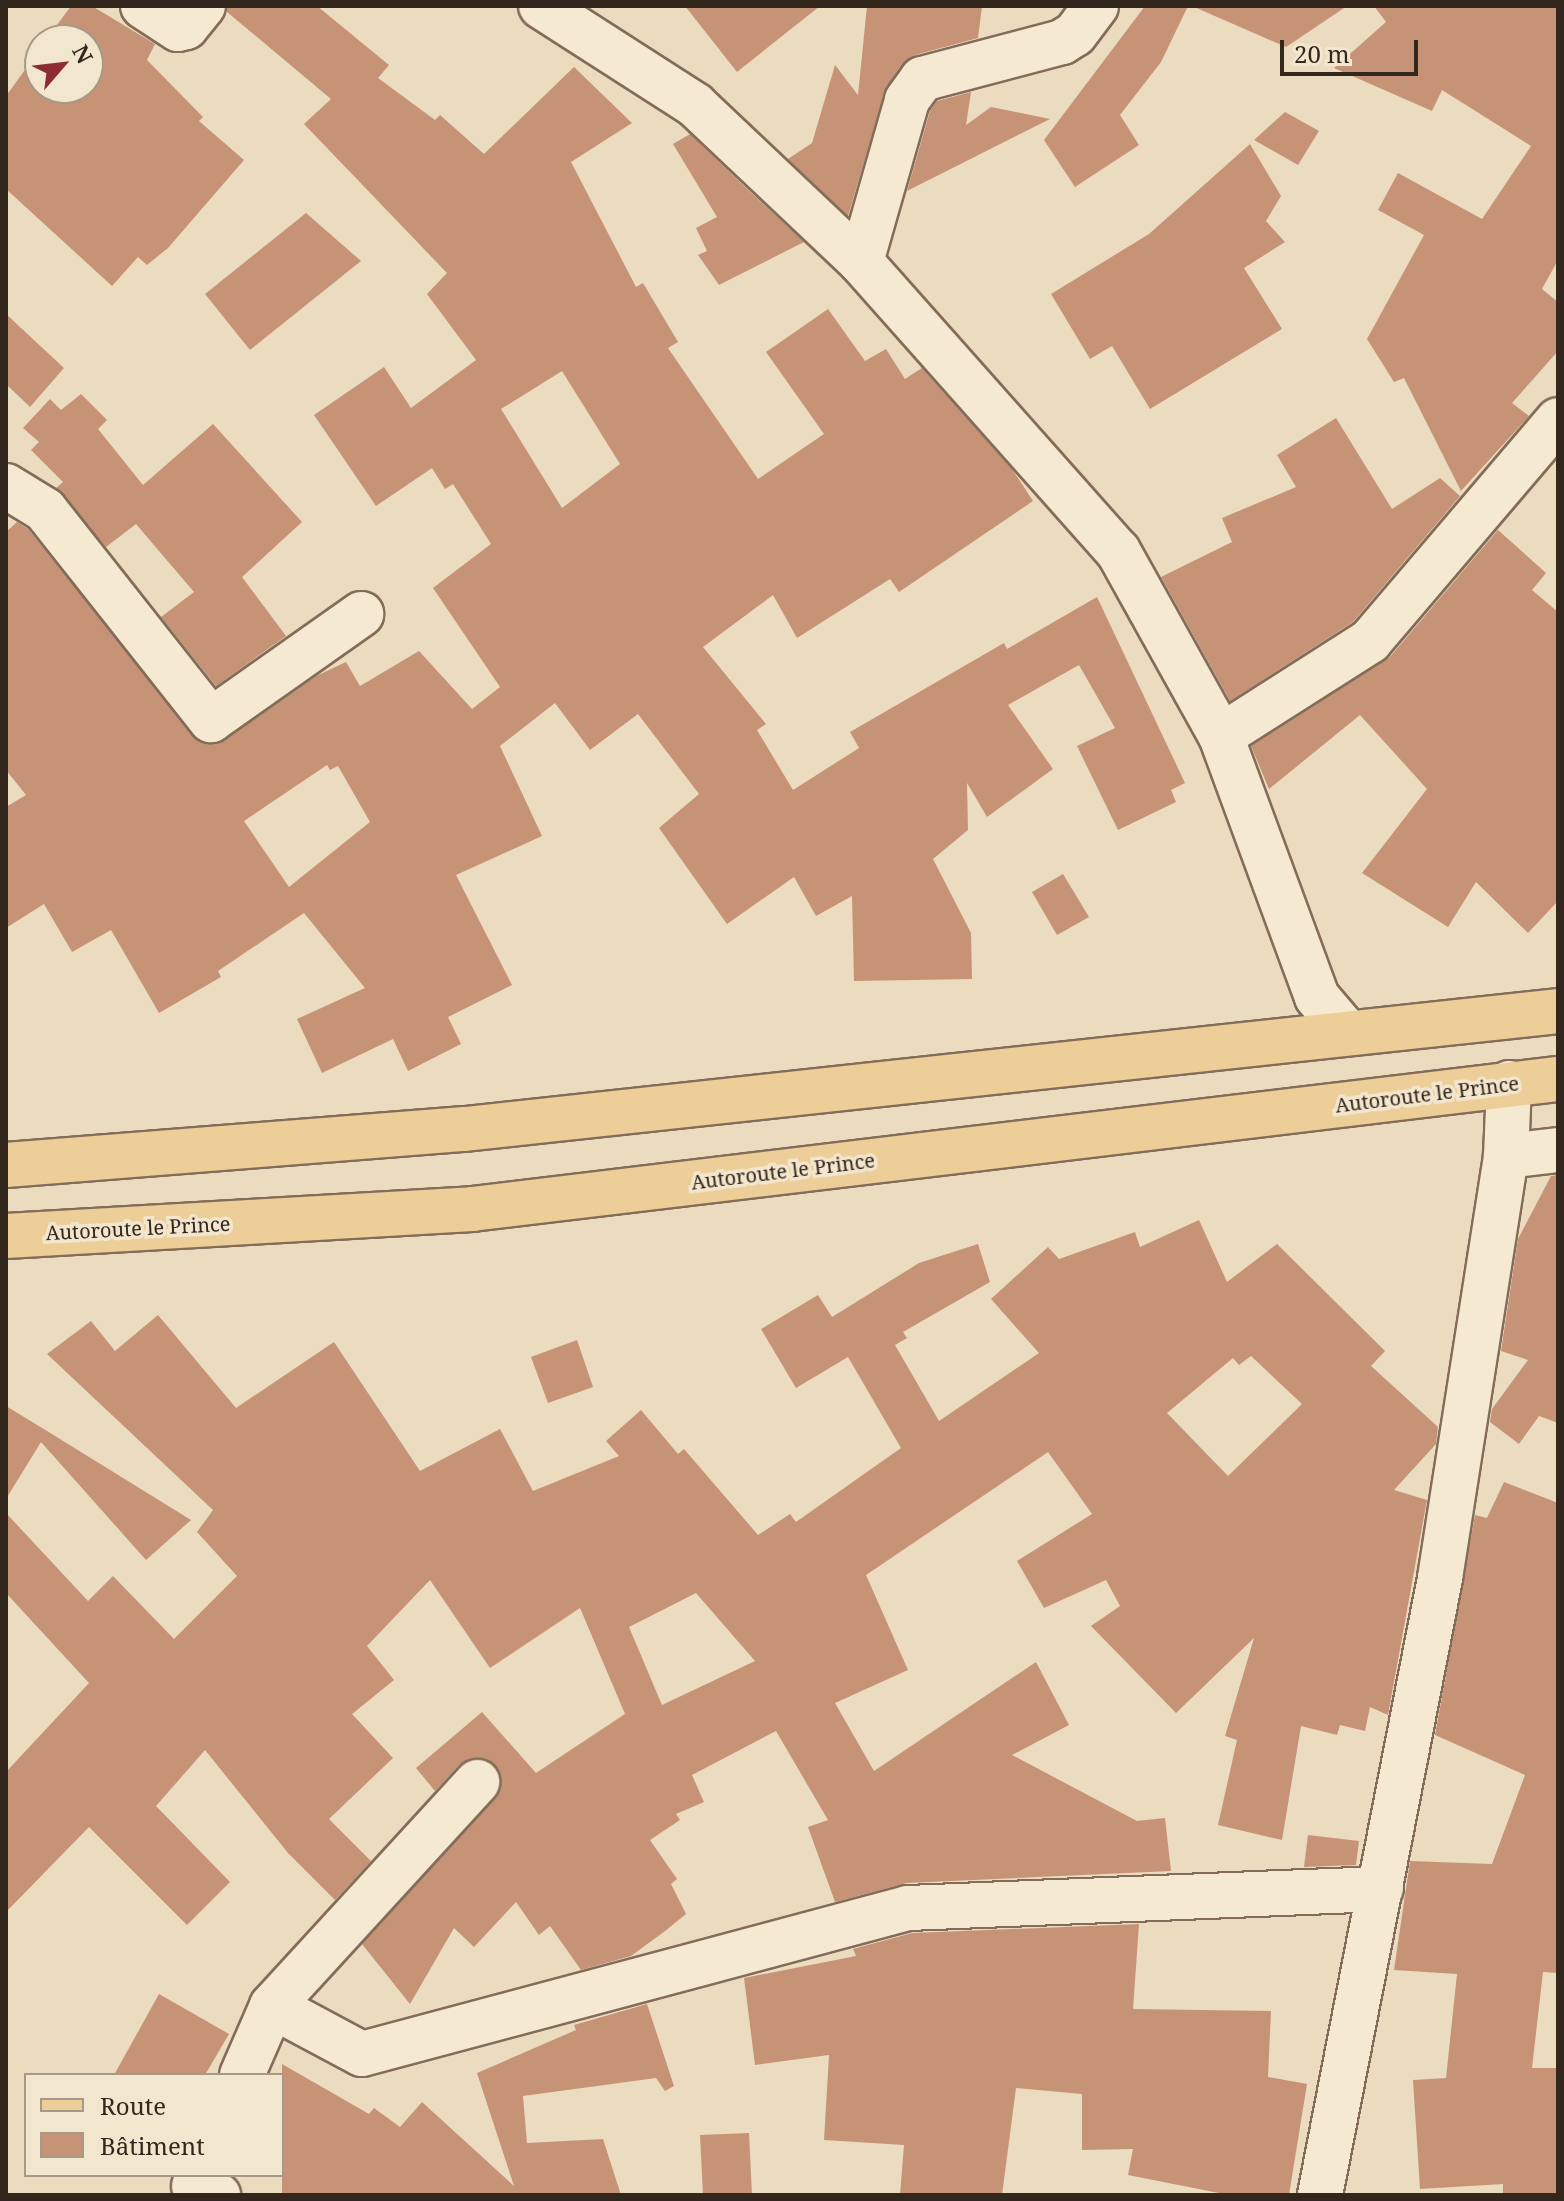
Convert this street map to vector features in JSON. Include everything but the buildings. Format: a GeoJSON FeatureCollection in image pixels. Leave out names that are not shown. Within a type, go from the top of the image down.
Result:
{"type":"FeatureCollection","features":[{"type":"Feature","properties":{"kind":"main road"},"geometry":{"type":"LineString","coordinates":[[6,1165],[465,1129],[1346,1031],[1558,1011]]}},
{"type":"Feature","properties":{"kind":"main road","name":"Autoroute le Prince"},"geometry":{"type":"LineString","coordinates":[[6,1236],[472,1209],[1558,1079]]}},
{"type":"Feature","properties":{"kind":"street"},"geometry":{"type":"LineString","coordinates":[[143,6],[178,29],[186,27],[203,6]]}},
{"type":"Feature","properties":{"kind":"street"},"geometry":{"type":"LineString","coordinates":[[541,6],[695,105],[861,262],[1118,551],[1221,736],[1317,997],[1346,1031]]}},
{"type":"Feature","properties":{"kind":"street"},"geometry":{"type":"LineString","coordinates":[[861,262],[907,100],[922,79],[1062,42],[1075,34],[1096,6]]}},
{"type":"Feature","properties":{"kind":"street"},"geometry":{"type":"LineString","coordinates":[[1221,736],[1370,641],[1558,420]]}},
{"type":"Feature","properties":{"kind":"street"},"geometry":{"type":"LineString","coordinates":[[6,486],[45,510],[211,720],[361,614]]}},
{"type":"Feature","properties":{"kind":"street"},"geometry":{"type":"LineString","coordinates":[[1320,2195],[1440,1578],[1506,1156],[1509,1083]]}},
{"type":"Feature","properties":{"kind":"street"},"geometry":{"type":"LineString","coordinates":[[1506,1156],[1558,1150]]}},
{"type":"Feature","properties":{"kind":"street"},"geometry":{"type":"LineString","coordinates":[[243,2073],[272,2006],[477,1782]]}},
{"type":"Feature","properties":{"kind":"street"},"geometry":{"type":"LineString","coordinates":[[272,2006],[362,2054],[908,1908],[1381,1889]]}}]}
